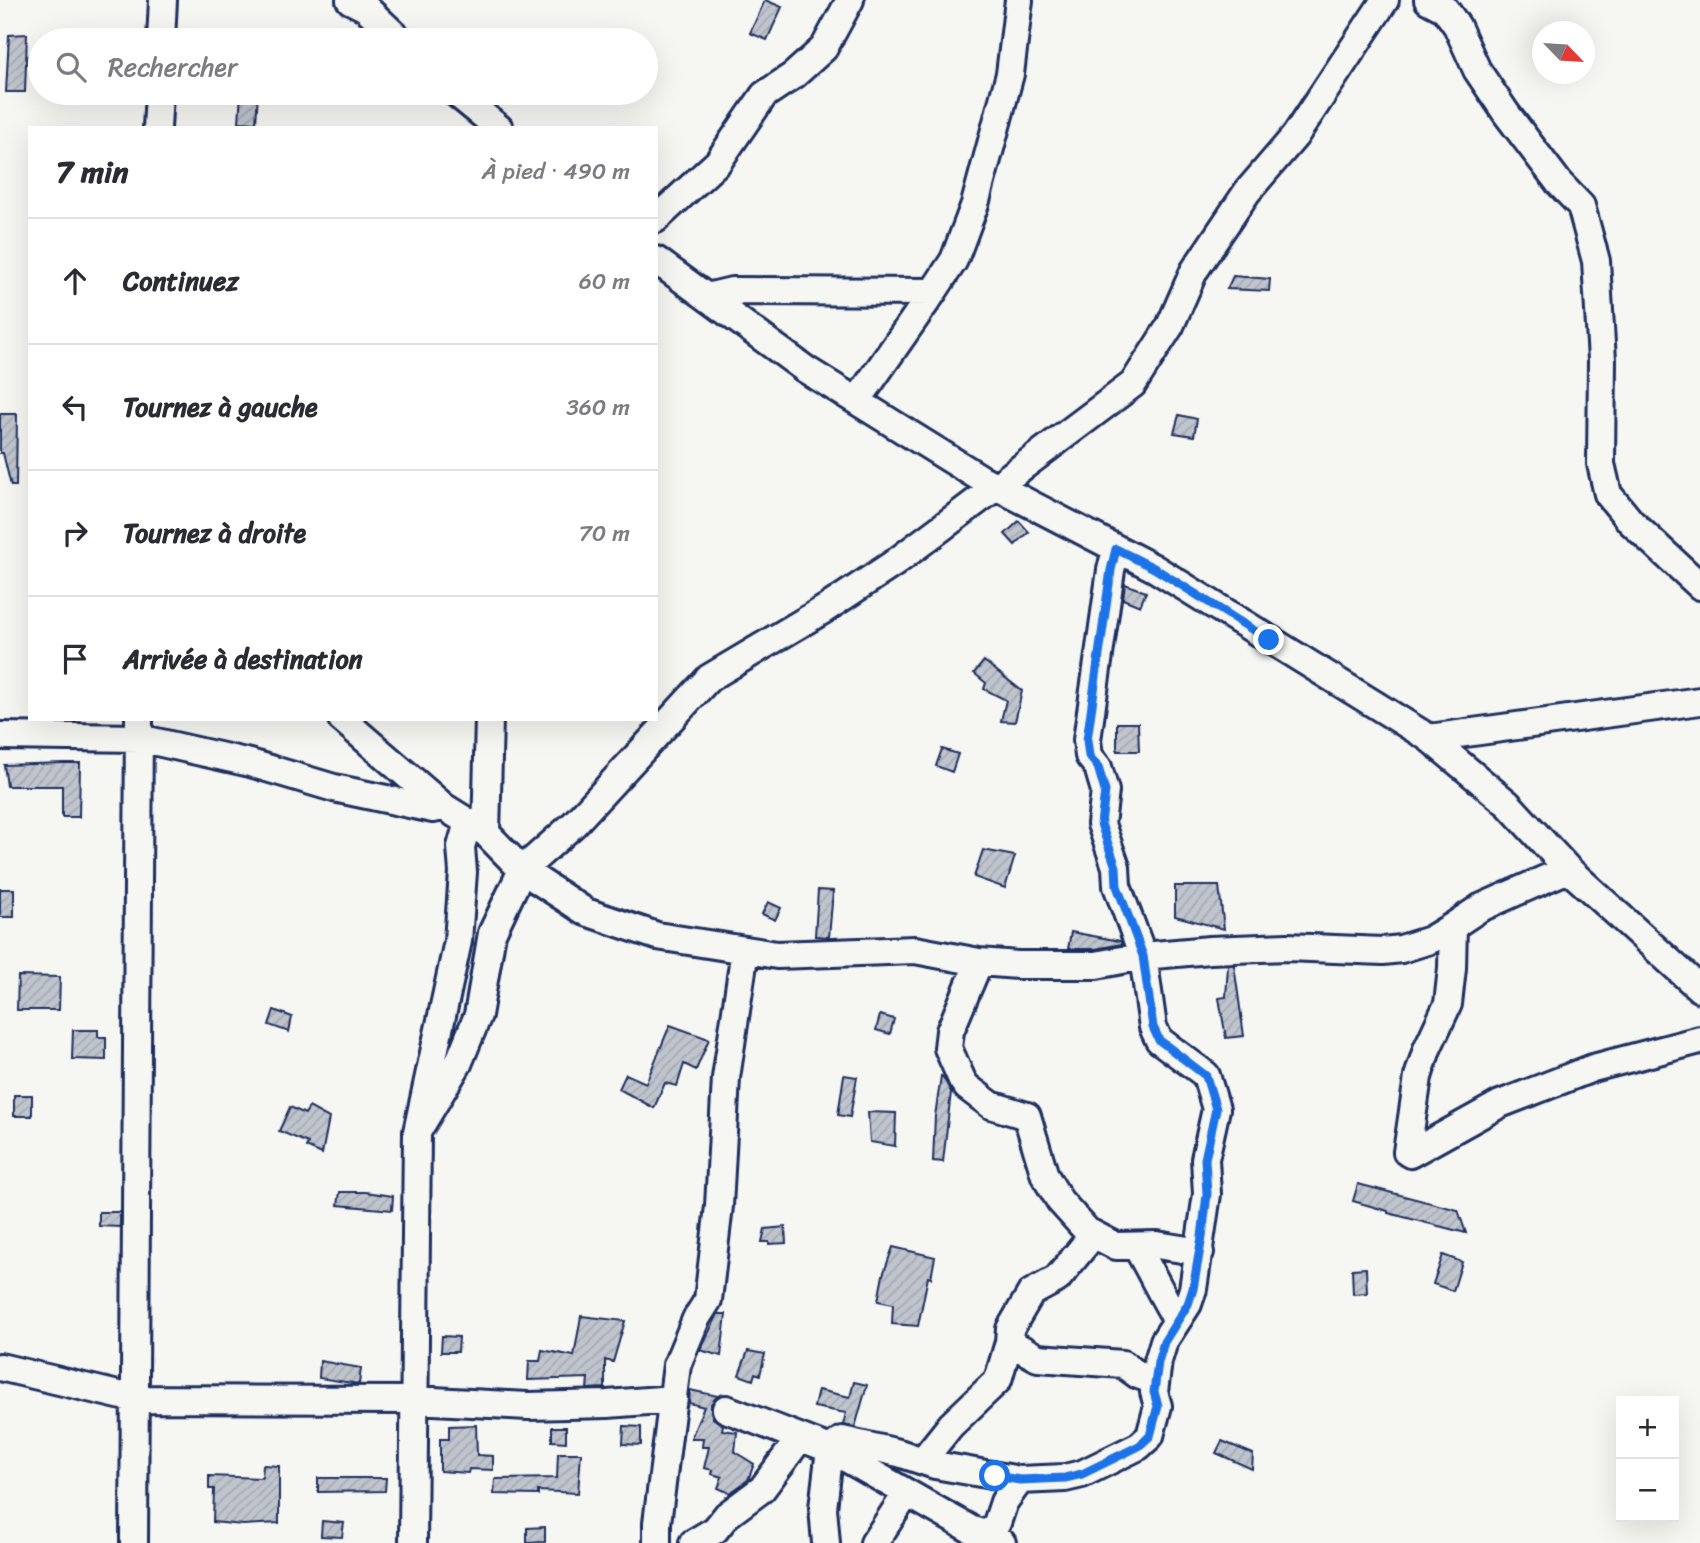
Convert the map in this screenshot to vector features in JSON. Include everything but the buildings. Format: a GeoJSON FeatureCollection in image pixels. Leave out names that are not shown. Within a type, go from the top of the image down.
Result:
{"type":"FeatureCollection","features":[{"type":"Feature","properties":{"kind":"street"},"geometry":{"type":"LineString","coordinates":[[162,28],[163,0]]}},
{"type":"Feature","properties":{"kind":"street"},"geometry":{"type":"LineString","coordinates":[[350,0],[366,8],[387,28]]}},
{"type":"Feature","properties":{"kind":"street"},"geometry":{"type":"LineString","coordinates":[[658,217],[718,163],[764,95],[794,75],[824,48],[850,0]]}},
{"type":"Feature","properties":{"kind":"street"},"geometry":{"type":"LineString","coordinates":[[856,401],[954,260],[975,204],[1010,74],[1019,0]]}},
{"type":"Feature","properties":{"kind":"street"},"geometry":{"type":"LineString","coordinates":[[417,1132],[458,1064],[478,1016],[492,933],[522,870],[574,824],[709,678],[870,579],[1133,384],[1170,326],[1194,271],[1247,192],[1295,136],[1385,0]]}},
{"type":"Feature","properties":{"kind":"street"},"geometry":{"type":"LineString","coordinates":[[1428,0],[1445,9],[1457,26],[1477,70],[1506,113],[1559,183],[1581,206],[1596,261],[1602,360],[1601,464],[1608,494],[1631,522],[1700,586]]}},
{"type":"Feature","properties":{"kind":"street"},"geometry":{"type":"LineString","coordinates":[[157,126],[158,105]]}},
{"type":"Feature","properties":{"kind":"street"},"geometry":{"type":"LineString","coordinates":[[471,105],[497,126]]}},
{"type":"Feature","properties":{"kind":"street"},"geometry":{"type":"LineString","coordinates":[[658,261],[805,369],[856,401],[996,487],[1154,568],[1429,738],[1508,804],[1568,869],[1700,989]]}},
{"type":"Feature","properties":{"kind":"street"},"geometry":{"type":"LineString","coordinates":[[707,298],[732,291],[933,292]]}},
{"type":"Feature","properties":{"kind":"street"},"geometry":{"type":"LineString","coordinates":[[826,1543],[823,1507],[830,1449],[842,1440],[962,1470],[1020,1480],[1065,1478],[1082,1474],[1139,1446],[1150,1436],[1158,1406],[1154,1392],[1155,1381],[1164,1342],[1188,1304],[1193,1289],[1207,1194],[1205,1159],[1216,1109],[1206,1076],[1159,1040],[1153,1027],[1143,956],[1117,886],[1116,867],[1101,824],[1105,791],[1098,767],[1089,756],[1087,740],[1116,549]]}},
{"type":"Feature","properties":{"kind":"street"},"geometry":{"type":"LineString","coordinates":[[1429,738],[1700,702]]}},
{"type":"Feature","properties":{"kind":"street"},"geometry":{"type":"LineString","coordinates":[[344,721],[444,807],[477,827],[522,870],[586,912],[657,936],[777,955],[915,950],[979,962],[1096,965],[1143,956],[1210,950],[1287,947],[1382,951],[1401,949],[1430,940],[1480,908],[1568,869]]}},
{"type":"Feature","properties":{"kind":"street"},"geometry":{"type":"LineString","coordinates":[[414,1543],[417,1132],[458,941],[463,872],[461,847],[477,827],[489,721]]}},
{"type":"Feature","properties":{"kind":"street"},"geometry":{"type":"LineString","coordinates":[[0,736],[139,729],[334,788],[433,809],[444,807]]}},
{"type":"Feature","properties":{"kind":"street"},"geometry":{"type":"LineString","coordinates":[[134,1543],[139,729]]}},
{"type":"Feature","properties":{"kind":"street"},"geometry":{"type":"LineString","coordinates":[[1453,926],[1448,1004],[1427,1049],[1418,1077],[1407,1152],[1410,1154],[1511,1100],[1593,1068],[1700,1040]]}},
{"type":"Feature","properties":{"kind":"street"},"geometry":{"type":"LineString","coordinates":[[745,950],[726,1078],[719,1206],[708,1300],[682,1348],[677,1365],[657,1533],[678,1528],[694,1543],[715,1530],[727,1515],[762,1489],[800,1438]]}},
{"type":"Feature","properties":{"kind":"street"},"geometry":{"type":"LineString","coordinates":[[979,962],[950,1031],[948,1048],[967,1087],[991,1105],[1027,1116],[1045,1176],[1060,1201],[1093,1235],[1116,1247],[1157,1245],[1200,1252]]}},
{"type":"Feature","properties":{"kind":"street"},"geometry":{"type":"LineString","coordinates":[[923,1460],[951,1425],[998,1380],[1010,1329],[1031,1293],[1057,1279],[1093,1235]]}},
{"type":"Feature","properties":{"kind":"street"},"geometry":{"type":"LineString","coordinates":[[1136,1246],[1157,1280],[1160,1294],[1177,1320]]}},
{"type":"Feature","properties":{"kind":"street"},"geometry":{"type":"LineString","coordinates":[[1009,1342],[1038,1357],[1123,1364],[1138,1375],[1155,1381]]}},
{"type":"Feature","properties":{"kind":"street"},"geometry":{"type":"LineString","coordinates":[[0,1367],[135,1399],[415,1400],[528,1406],[674,1399]]}},
{"type":"Feature","properties":{"kind":"street"},"geometry":{"type":"LineString","coordinates":[[726,1409],[830,1449],[986,1539],[997,1523],[1004,1502],[1020,1480]]}},
{"type":"Feature","properties":{"kind":"street"},"geometry":{"type":"LineString","coordinates":[[874,1543],[907,1493]]}},
{"type":"Feature","properties":{"kind":"route"},"geometry":{"type":"LineString","coordinates":[[995,1476],[1020,1480],[1065,1478],[1082,1474],[1139,1446],[1150,1436],[1158,1406],[1154,1392],[1158,1362],[1164,1342],[1188,1304],[1202,1237],[1207,1194],[1205,1159],[1216,1109],[1206,1076],[1159,1040],[1153,1027],[1143,956],[1124,909],[1117,886],[1116,867],[1101,824],[1105,791],[1098,767],[1089,756],[1087,740],[1116,549],[1154,568],[1269,640]]}}]}
